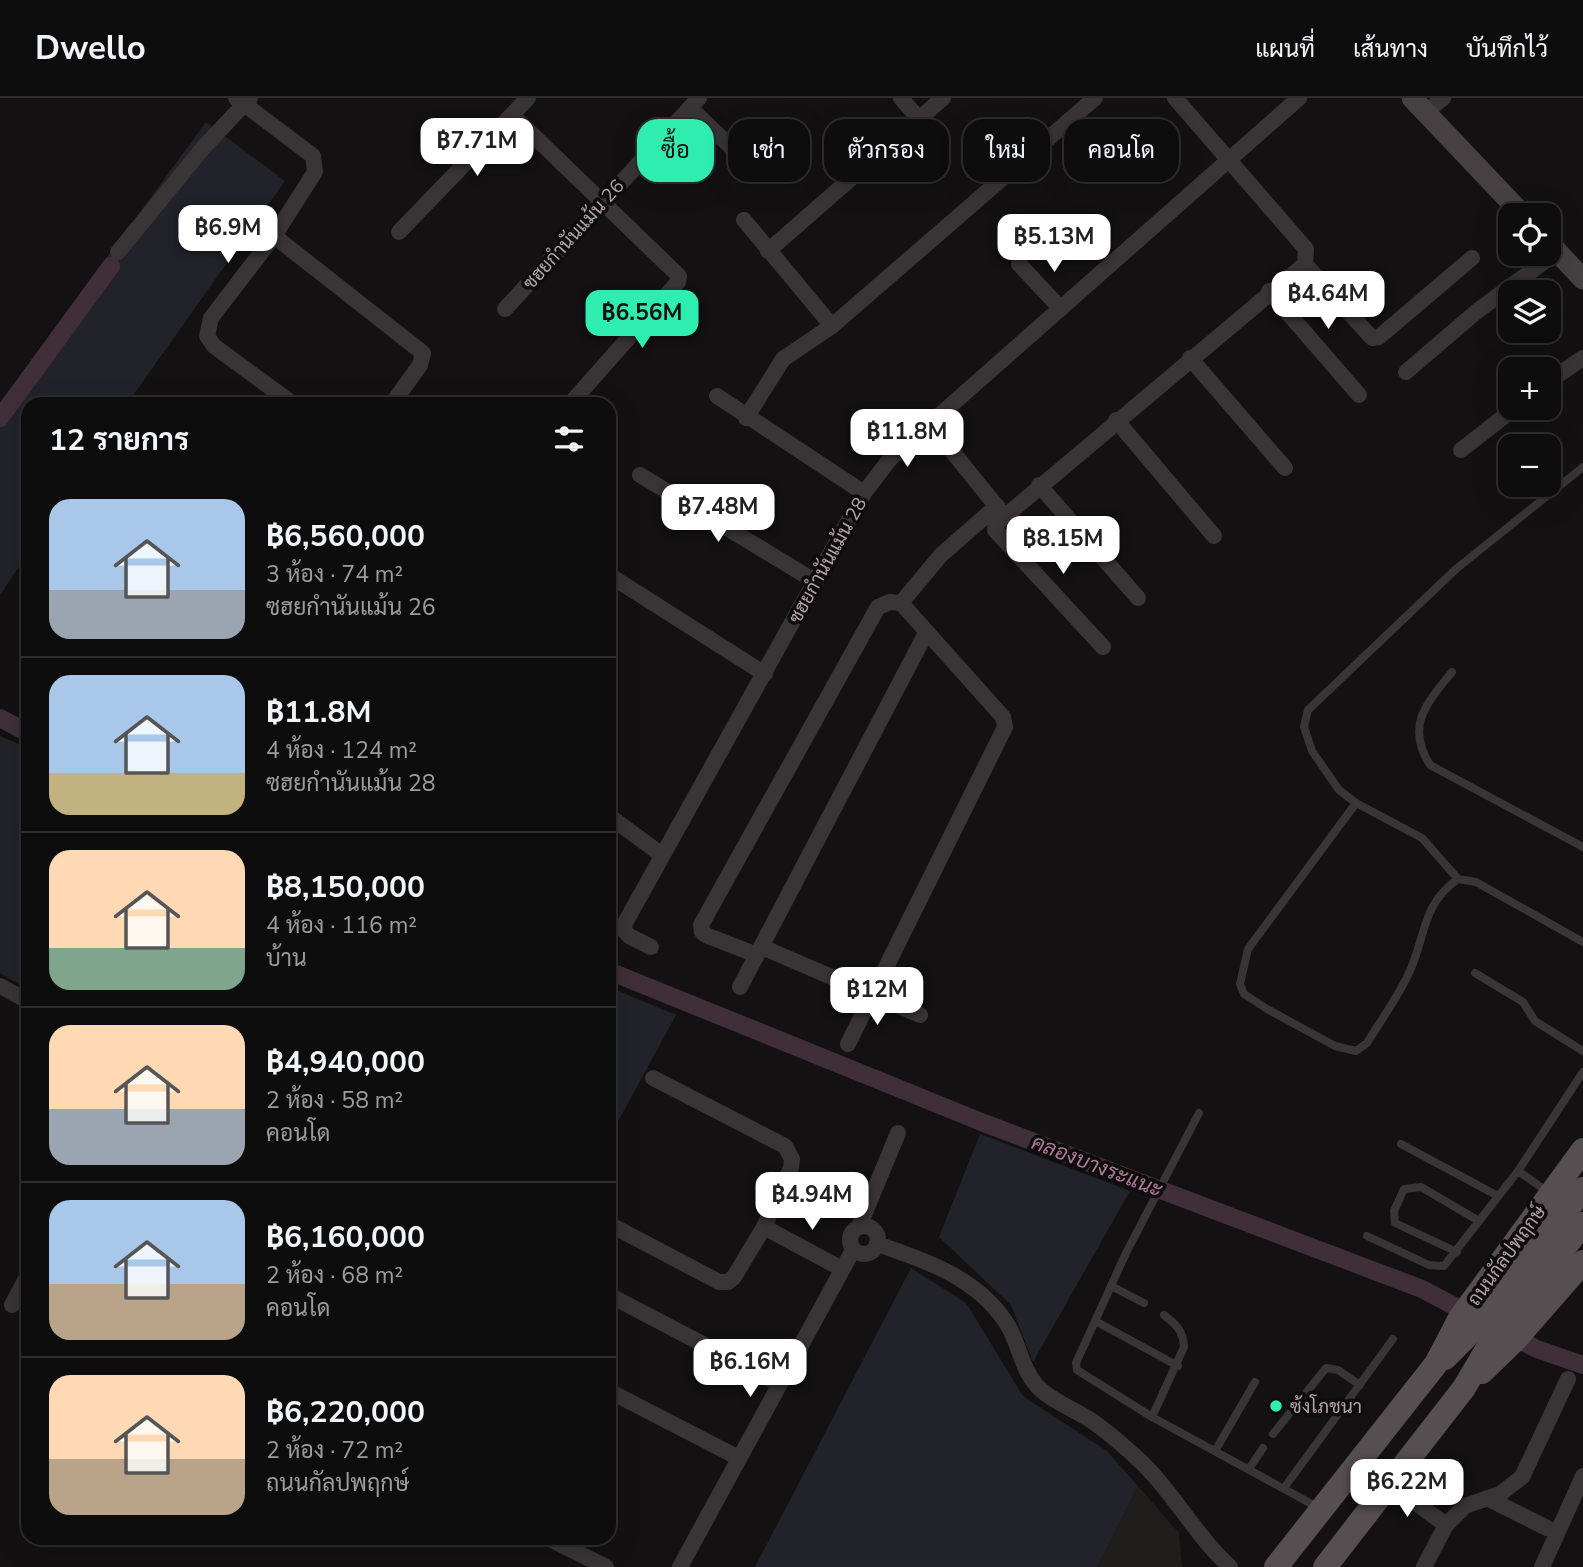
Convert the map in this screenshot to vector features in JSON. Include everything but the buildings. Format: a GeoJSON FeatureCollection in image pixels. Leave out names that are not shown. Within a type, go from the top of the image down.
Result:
{"type":"FeatureCollection","features":[{"type":"Feature","properties":{"kind":"main road","name":"ถนนกัลปพฤกษ์"},"geometry":{"type":"LineString","coordinates":[[1503,1309],[1550,1194],[1583,1150]]}},
{"type":"Feature","properties":{"kind":"main road","name":"ถนนกัลปพฤกษ์"},"geometry":{"type":"LineString","coordinates":[[1325,1567],[1464,1388],[1486,1330],[1503,1309],[1583,1189]]}},
{"type":"Feature","properties":{"kind":"main road","name":"ถนนกัลปพฤกษ์"},"geometry":{"type":"LineString","coordinates":[[1276,1567],[1436,1364],[1486,1330],[1583,1224]]}},
{"type":"Feature","properties":{"kind":"main road","name":"ถนนกัลปพฤกษ์"},"geometry":{"type":"LineString","coordinates":[[1503,1309],[1583,1262]]}},
{"type":"Feature","properties":{"kind":"street"},"geometry":{"type":"LineString","coordinates":[[398,232],[528,98]]}},
{"type":"Feature","properties":{"kind":"street"},"geometry":{"type":"LineString","coordinates":[[901,98],[919,119],[943,98]]}},
{"type":"Feature","properties":{"kind":"street"},"geometry":{"type":"LineString","coordinates":[[746,418],[783,359],[832,326],[1096,98]]}},
{"type":"Feature","properties":{"kind":"street"},"geometry":{"type":"LineString","coordinates":[[1175,98],[1306,249],[1306,264],[1372,338],[1379,337],[1472,258]]}},
{"type":"Feature","properties":{"kind":"street","name":"ซฮยกำนันแม้น 28"},"geometry":{"type":"LineString","coordinates":[[651,947],[629,936],[624,930],[625,923],[864,493],[890,459],[1230,162],[1299,98]]}},
{"type":"Feature","properties":{"kind":"street"},"geometry":{"type":"LineString","coordinates":[[1443,98],[1419,105],[1512,203]]}},
{"type":"Feature","properties":{"kind":"street"},"geometry":{"type":"LineString","coordinates":[[118,252],[243,100],[313,156],[316,163],[315,172],[274,236],[211,318],[207,336],[214,346],[283,397]]}},
{"type":"Feature","properties":{"kind":"street"},"geometry":{"type":"LineString","coordinates":[[694,103],[728,141]]}},
{"type":"Feature","properties":{"kind":"street","name":"ซฮยกำนันแม้น 26"},"geometry":{"type":"LineString","coordinates":[[505,309],[694,103]]}},
{"type":"Feature","properties":{"kind":"street"},"geometry":{"type":"LineString","coordinates":[[512,115],[680,276],[678,282],[576,397]]}},
{"type":"Feature","properties":{"kind":"street"},"geometry":{"type":"LineString","coordinates":[[768,251],[847,182]]}},
{"type":"Feature","properties":{"kind":"street"},"geometry":{"type":"LineString","coordinates":[[744,220],[832,326]]}},
{"type":"Feature","properties":{"kind":"street"},"geometry":{"type":"LineString","coordinates":[[274,236],[423,353],[420,365],[397,397]]}},
{"type":"Feature","properties":{"kind":"street"},"geometry":{"type":"LineString","coordinates":[[1561,256],[1583,279]]}},
{"type":"Feature","properties":{"kind":"street"},"geometry":{"type":"LineString","coordinates":[[1019,264],[1061,309]]}},
{"type":"Feature","properties":{"kind":"street"},"geometry":{"type":"LineString","coordinates":[[901,603],[941,555],[1039,485],[1269,291],[1306,264]]}},
{"type":"Feature","properties":{"kind":"street"},"geometry":{"type":"LineString","coordinates":[[1406,372],[1531,266]]}},
{"type":"Feature","properties":{"kind":"street"},"geometry":{"type":"LineString","coordinates":[[1269,291],[1359,395]]}},
{"type":"Feature","properties":{"kind":"street"},"geometry":{"type":"LineString","coordinates":[[1190,358],[1285,468]]}},
{"type":"Feature","properties":{"kind":"street"},"geometry":{"type":"LineString","coordinates":[[1561,373],[1583,358]]}},
{"type":"Feature","properties":{"kind":"street"},"geometry":{"type":"LineString","coordinates":[[717,396],[746,418],[864,493]]}},
{"type":"Feature","properties":{"kind":"street"},"geometry":{"type":"LineString","coordinates":[[1116,420],[1214,536]]}},
{"type":"Feature","properties":{"kind":"street"},"geometry":{"type":"LineString","coordinates":[[1461,450],[1500,420]]}},
{"type":"Feature","properties":{"kind":"street"},"geometry":{"type":"LineString","coordinates":[[930,424],[1000,511]]}},
{"type":"Feature","properties":{"kind":"street"},"geometry":{"type":"LineString","coordinates":[[640,475],[816,582]]}},
{"type":"Feature","properties":{"kind":"street"},"geometry":{"type":"LineString","coordinates":[[1039,485],[1138,598]]}},
{"type":"Feature","properties":{"kind":"street"},"geometry":{"type":"LineString","coordinates":[[1000,511],[995,530],[1103,647]]}},
{"type":"Feature","properties":{"kind":"street"},"geometry":{"type":"LineString","coordinates":[[616,579],[765,674]]}},
{"type":"Feature","properties":{"kind":"street"},"geometry":{"type":"LineString","coordinates":[[848,1044],[873,993],[1005,727],[1003,717],[901,603],[890,602],[878,607],[701,925],[702,932],[708,936],[759,951],[873,993],[919,1015]]}},
{"type":"Feature","properties":{"kind":"street"},"geometry":{"type":"LineString","coordinates":[[740,987],[926,633]]}},
{"type":"Feature","properties":{"kind":"street"},"geometry":{"type":"LineString","coordinates":[[616,821],[662,855]]}},
{"type":"Feature","properties":{"kind":"street"},"geometry":{"type":"LineString","coordinates":[[0,985],[21,997]]}},
{"type":"Feature","properties":{"kind":"street"},"geometry":{"type":"LineString","coordinates":[[616,1228],[719,1282],[728,1282],[734,1277],[764,1227],[791,1168],[789,1152],[785,1146],[653,1078]]}},
{"type":"Feature","properties":{"kind":"street"},"geometry":{"type":"LineString","coordinates":[[680,1567],[853,1250],[850,1237],[859,1227],[898,1133]]}},
{"type":"Feature","properties":{"kind":"street"},"geometry":{"type":"LineString","coordinates":[[859,1227],[867,1226],[875,1231],[877,1244]]}},
{"type":"Feature","properties":{"kind":"street"},"geometry":{"type":"LineString","coordinates":[[764,1227],[842,1269]]}},
{"type":"Feature","properties":{"kind":"street"},"geometry":{"type":"LineString","coordinates":[[853,1250],[860,1254],[869,1253],[877,1244]]}},
{"type":"Feature","properties":{"kind":"street"},"geometry":{"type":"LineString","coordinates":[[877,1244],[922,1259],[979,1292],[1006,1322],[1030,1378],[1040,1389],[1095,1423],[1135,1456],[1169,1490],[1203,1539],[1230,1567]]}},
{"type":"Feature","properties":{"kind":"street"},"geometry":{"type":"LineString","coordinates":[[12,1304],[21,1288]]}},
{"type":"Feature","properties":{"kind":"street"},"geometry":{"type":"LineString","coordinates":[[616,1299],[779,1384]]}},
{"type":"Feature","properties":{"kind":"street"},"geometry":{"type":"LineString","coordinates":[[1424,1567],[1446,1524],[1465,1506],[1509,1488],[1522,1476],[1567,1379]]}},
{"type":"Feature","properties":{"kind":"street"},"geometry":{"type":"LineString","coordinates":[[616,1395],[739,1458]]}},
{"type":"Feature","properties":{"kind":"street"},"geometry":{"type":"LineString","coordinates":[[1542,1567],[1578,1497],[1583,1476]]}},
{"type":"Feature","properties":{"kind":"street"},"geometry":{"type":"LineString","coordinates":[[1390,1484],[1446,1524]]}},
{"type":"Feature","properties":{"kind":"street"},"geometry":{"type":"LineString","coordinates":[[1487,1497],[1547,1528]]}},
{"type":"Feature","properties":{"kind":"street"},"geometry":{"type":"LineString","coordinates":[[562,1545],[606,1567]]}},
{"type":"Feature","properties":{"kind":"lane"},"geometry":{"type":"LineString","coordinates":[[1583,467],[1456,569],[1308,710],[1304,727],[1312,751],[1339,790],[1356,803],[1422,838],[1458,879],[1476,882],[1583,942]]}},
{"type":"Feature","properties":{"kind":"lane"},"geometry":{"type":"LineString","coordinates":[[1452,672],[1425,705],[1418,729],[1422,752],[1430,765],[1583,847]]}},
{"type":"Feature","properties":{"kind":"lane"},"geometry":{"type":"LineString","coordinates":[[1356,803],[1248,949],[1240,984],[1244,994],[1335,1046],[1356,1051],[1367,1043],[1410,972],[1426,919],[1441,891],[1458,879]]}},
{"type":"Feature","properties":{"kind":"lane"},"geometry":{"type":"LineString","coordinates":[[1475,973],[1523,1002],[1535,1021],[1583,1051]]}},
{"type":"Feature","properties":{"kind":"lane"},"geometry":{"type":"LineString","coordinates":[[1367,1236],[1429,1265],[1444,1266],[1518,1171],[1583,1072]]}},
{"type":"Feature","properties":{"kind":"lane"},"geometry":{"type":"LineString","coordinates":[[1199,1113],[1126,1253],[1113,1287],[1076,1363],[1077,1370],[1152,1418],[1321,1510]]}},
{"type":"Feature","properties":{"kind":"lane"},"geometry":{"type":"LineString","coordinates":[[1401,1144],[1498,1196]]}},
{"type":"Feature","properties":{"kind":"lane"},"geometry":{"type":"LineString","coordinates":[[1518,1171],[1550,1194]]}},
{"type":"Feature","properties":{"kind":"lane"},"geometry":{"type":"LineString","coordinates":[[1457,1252],[1395,1223],[1394,1211],[1404,1189],[1420,1187],[1479,1221]]}},
{"type":"Feature","properties":{"kind":"lane"},"geometry":{"type":"LineString","coordinates":[[1113,1287],[1144,1303]]}},
{"type":"Feature","properties":{"kind":"lane"},"geometry":{"type":"LineString","coordinates":[[1152,1418],[1178,1366],[1184,1347],[1183,1336],[1177,1325],[1164,1315]]}},
{"type":"Feature","properties":{"kind":"lane"},"geometry":{"type":"LineString","coordinates":[[1097,1322],[1178,1366]]}},
{"type":"Feature","properties":{"kind":"lane"},"geometry":{"type":"LineString","coordinates":[[1284,1488],[1393,1339]]}},
{"type":"Feature","properties":{"kind":"lane"},"geometry":{"type":"LineString","coordinates":[[1273,1434],[1326,1368],[1338,1370],[1360,1385]]}},
{"type":"Feature","properties":{"kind":"lane"},"geometry":{"type":"LineString","coordinates":[[1215,1451],[1255,1382]]}},
{"type":"Feature","properties":{"kind":"lane"},"geometry":{"type":"LineString","coordinates":[[1249,1469],[1263,1448]]}},
{"type":"Feature","properties":{"kind":"shaded area"},"geometry":{"type":"Polygon","coordinates":[[[206,122],[285,181],[132,397],[21,397],[21,564],[0,595],[0,403],[206,122]]]}},
{"type":"Feature","properties":{"kind":"shaded area"},"geometry":{"type":"Polygon","coordinates":[[[0,736],[21,745],[21,985],[0,973],[0,736]]]}},
{"type":"Feature","properties":{"kind":"shaded area"},"geometry":{"type":"Polygon","coordinates":[[[616,990],[676,1015],[616,1125],[616,990]]]}},
{"type":"Feature","properties":{"kind":"shaded area"},"geometry":{"type":"Polygon","coordinates":[[[980,1134],[1130,1191],[1033,1362],[1011,1305],[939,1237],[980,1134]]]}},
{"type":"Feature","properties":{"kind":"shaded area"},"geometry":{"type":"Polygon","coordinates":[[[911,1268],[966,1303],[1023,1396],[1107,1451],[1138,1486],[1097,1567],[755,1567],[911,1268]]]}},
{"type":"Feature","properties":{"kind":"shaded area"},"geometry":{"type":"Polygon","coordinates":[[[1138,1486],[1179,1533],[1182,1567],[1097,1567],[1138,1486]]]}},
{"type":"Feature","properties":{"kind":"waterway"},"geometry":{"type":"LineString","coordinates":[[0,418],[111,266]]}},
{"type":"Feature","properties":{"kind":"waterway","name":"คลองบางระแนะ"},"geometry":{"type":"LineString","coordinates":[[0,718],[21,729]]}},
{"type":"Feature","properties":{"kind":"waterway","name":"คลองบางระแนะ"},"geometry":{"type":"LineString","coordinates":[[616,974],[984,1123],[1422,1289],[1473,1316]]}},
{"type":"Feature","properties":{"kind":"waterway","name":"คลองบางระแนะ"},"geometry":{"type":"LineString","coordinates":[[1507,1334],[1537,1349],[1583,1365]]}},
{"type":"Feature","properties":{"kind":"place","name":"ซ้งโภชนา"},"geometry":{"type":"Point","coordinates":[1276,1406]}}]}
